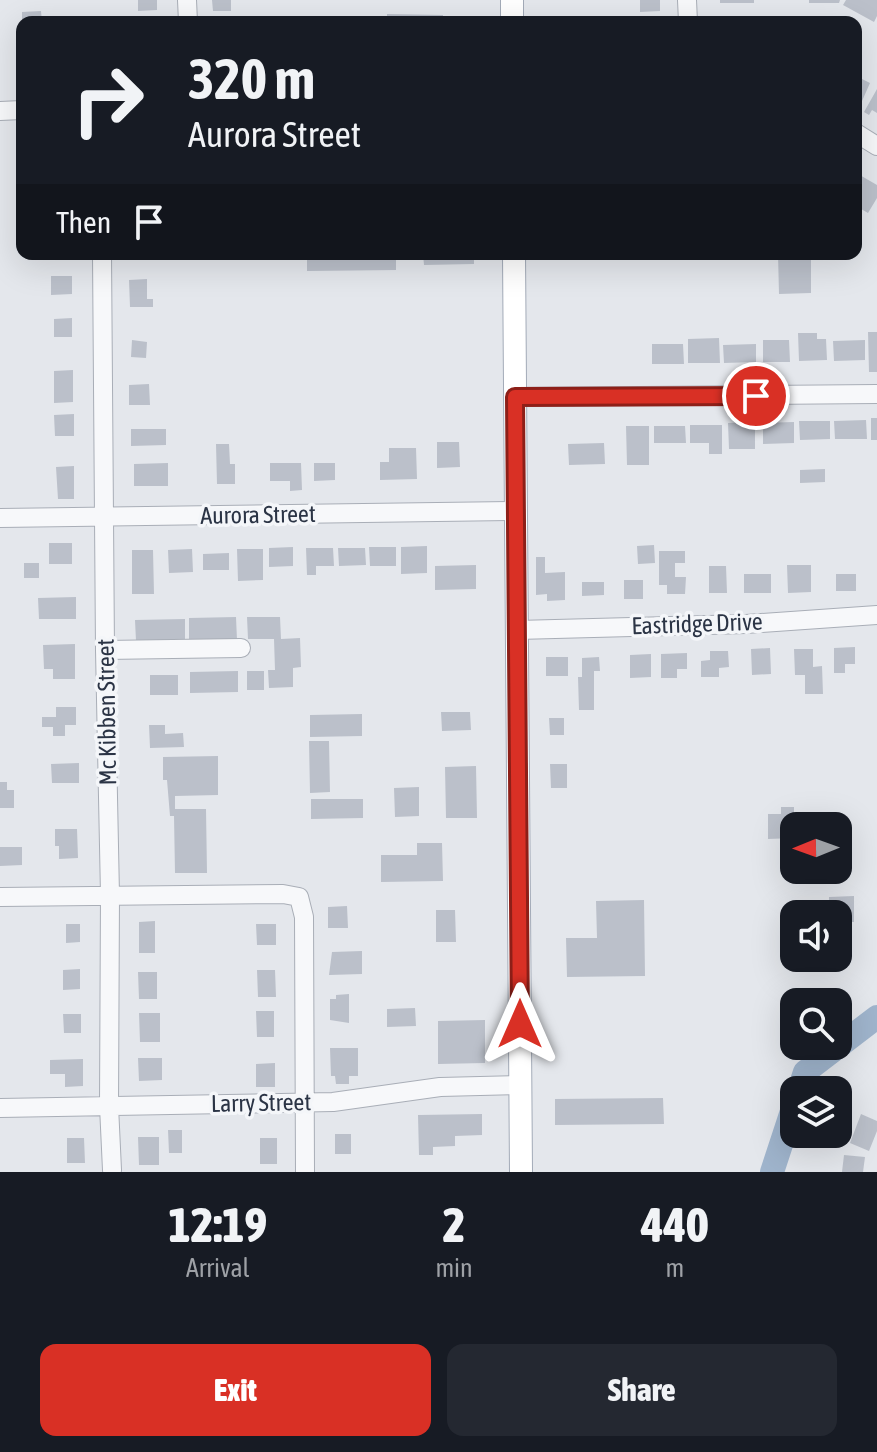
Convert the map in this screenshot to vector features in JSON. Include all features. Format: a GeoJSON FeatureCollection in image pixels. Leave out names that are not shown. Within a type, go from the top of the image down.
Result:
{"type":"FeatureCollection","features":[{"type":"Feature","properties":{"kind":"main road"},"geometry":{"type":"LineString","coordinates":[[514,260],[521,1172]]}},
{"type":"Feature","properties":{"kind":"street","name":"Mc Kibben Street"},"geometry":{"type":"LineString","coordinates":[[102,260],[112,1170]]}},
{"type":"Feature","properties":{"kind":"street"},"geometry":{"type":"LineString","coordinates":[[515,397],[877,394]]}},
{"type":"Feature","properties":{"kind":"street","name":"Aurora Street"},"geometry":{"type":"LineString","coordinates":[[0,518],[516,511]]}},
{"type":"Feature","properties":{"kind":"street","name":"Eastridge Drive"},"geometry":{"type":"LineString","coordinates":[[517,630],[746,624],[877,615]]}},
{"type":"Feature","properties":{"kind":"street"},"geometry":{"type":"LineString","coordinates":[[105,650],[241,648]]}},
{"type":"Feature","properties":{"kind":"street"},"geometry":{"type":"LineString","coordinates":[[0,897],[283,894],[299,897],[304,917],[305,1172]]}},
{"type":"Feature","properties":{"kind":"street","name":"Larry Street"},"geometry":{"type":"LineString","coordinates":[[0,1108],[305,1103],[375,1098],[440,1087],[520,1085]]}},
{"type":"Feature","properties":{"kind":"building"},"geometry":{"type":"Polygon","coordinates":[[[138,0],[157,0],[157,10],[138,11],[138,0]]]}},
{"type":"Feature","properties":{"kind":"building"},"geometry":{"type":"Polygon","coordinates":[[[212,0],[231,0],[231,11],[213,11],[212,0]]]}},
{"type":"Feature","properties":{"kind":"building"},"geometry":{"type":"Polygon","coordinates":[[[640,0],[660,0],[660,11],[640,12],[640,0]]]}},
{"type":"Feature","properties":{"kind":"building"},"geometry":{"type":"Polygon","coordinates":[[[720,0],[754,0],[754,3],[720,3],[720,0]]]}},
{"type":"Feature","properties":{"kind":"building"},"geometry":{"type":"Polygon","coordinates":[[[809,0],[840,0],[839,3],[809,3],[809,0]]]}},
{"type":"Feature","properties":{"kind":"building"},"geometry":{"type":"Polygon","coordinates":[[[846,0],[877,0],[874,22],[843,5],[846,0]]]}},
{"type":"Feature","properties":{"kind":"building"},"geometry":{"type":"Polygon","coordinates":[[[41,11],[41,16],[22,16],[22,12],[41,11]]]}},
{"type":"Feature","properties":{"kind":"building"},"geometry":{"type":"Polygon","coordinates":[[[387,14],[443,15],[443,16],[387,14]]]}},
{"type":"Feature","properties":{"kind":"building"},"geometry":{"type":"Polygon","coordinates":[[[862,79],[870,83],[862,101],[862,79]]]}},
{"type":"Feature","properties":{"kind":"building"},"geometry":{"type":"Polygon","coordinates":[[[877,89],[877,113],[872,110],[869,115],[864,112],[877,89]]]}},
{"type":"Feature","properties":{"kind":"building"},"geometry":{"type":"Polygon","coordinates":[[[862,176],[877,185],[877,198],[868,213],[862,210],[862,176]]]}},
{"type":"Feature","properties":{"kind":"building"},"geometry":{"type":"Polygon","coordinates":[[[307,260],[396,260],[396,270],[307,271],[307,260]]]}},
{"type":"Feature","properties":{"kind":"building"},"geometry":{"type":"Polygon","coordinates":[[[424,260],[474,260],[474,264],[424,265],[424,260]]]}},
{"type":"Feature","properties":{"kind":"building"},"geometry":{"type":"Polygon","coordinates":[[[778,260],[811,260],[811,293],[779,294],[778,260]]]}},
{"type":"Feature","properties":{"kind":"building"},"geometry":{"type":"Polygon","coordinates":[[[51,276],[72,276],[72,294],[51,295],[51,276]]]}},
{"type":"Feature","properties":{"kind":"building"},"geometry":{"type":"Polygon","coordinates":[[[147,279],[147,299],[153,299],[153,307],[130,307],[129,280],[147,279]]]}},
{"type":"Feature","properties":{"kind":"building"},"geometry":{"type":"Polygon","coordinates":[[[72,318],[72,337],[54,337],[54,319],[72,318]]]}},
{"type":"Feature","properties":{"kind":"building"},"geometry":{"type":"Polygon","coordinates":[[[868,332],[877,332],[877,372],[869,372],[868,332]]]}},
{"type":"Feature","properties":{"kind":"building"},"geometry":{"type":"Polygon","coordinates":[[[798,333],[817,333],[817,339],[826,339],[827,360],[799,361],[798,333]]]}},
{"type":"Feature","properties":{"kind":"building"},"geometry":{"type":"Polygon","coordinates":[[[719,338],[720,363],[688,363],[688,339],[719,338]]]}},
{"type":"Feature","properties":{"kind":"building"},"geometry":{"type":"Polygon","coordinates":[[[132,340],[147,342],[146,358],[131,357],[132,340]]]}},
{"type":"Feature","properties":{"kind":"building"},"geometry":{"type":"Polygon","coordinates":[[[763,340],[789,340],[790,362],[763,362],[763,340]]]}},
{"type":"Feature","properties":{"kind":"building"},"geometry":{"type":"Polygon","coordinates":[[[865,340],[865,360],[834,361],[833,341],[865,340]]]}},
{"type":"Feature","properties":{"kind":"building"},"geometry":{"type":"Polygon","coordinates":[[[652,344],[683,344],[684,364],[652,364],[652,344]]]}},
{"type":"Feature","properties":{"kind":"building"},"geometry":{"type":"Polygon","coordinates":[[[756,344],[756,362],[724,363],[723,345],[756,344]]]}},
{"type":"Feature","properties":{"kind":"building"},"geometry":{"type":"Polygon","coordinates":[[[73,370],[73,402],[54,403],[54,371],[73,370]]]}},
{"type":"Feature","properties":{"kind":"building"},"geometry":{"type":"Polygon","coordinates":[[[149,384],[150,405],[129,405],[129,385],[149,384]]]}},
{"type":"Feature","properties":{"kind":"building"},"geometry":{"type":"Polygon","coordinates":[[[74,414],[74,436],[55,436],[54,415],[74,414]]]}},
{"type":"Feature","properties":{"kind":"building"},"geometry":{"type":"Polygon","coordinates":[[[871,418],[877,418],[877,440],[871,440],[871,418]]]}},
{"type":"Feature","properties":{"kind":"building"},"geometry":{"type":"Polygon","coordinates":[[[866,420],[867,439],[835,439],[834,421],[866,420]]]}},
{"type":"Feature","properties":{"kind":"building"},"geometry":{"type":"Polygon","coordinates":[[[799,421],[830,421],[830,439],[800,440],[799,421]]]}},
{"type":"Feature","properties":{"kind":"building"},"geometry":{"type":"Polygon","coordinates":[[[755,422],[755,449],[729,449],[728,423],[755,422]]]}},
{"type":"Feature","properties":{"kind":"building"},"geometry":{"type":"Polygon","coordinates":[[[794,422],[794,443],[763,444],[763,423],[794,422]]]}},
{"type":"Feature","properties":{"kind":"building"},"geometry":{"type":"Polygon","coordinates":[[[690,425],[722,425],[722,454],[709,454],[709,443],[690,443],[690,425]]]}},
{"type":"Feature","properties":{"kind":"building"},"geometry":{"type":"Polygon","coordinates":[[[626,426],[649,426],[649,465],[627,465],[626,426]]]}},
{"type":"Feature","properties":{"kind":"building"},"geometry":{"type":"Polygon","coordinates":[[[654,426],[685,426],[686,443],[654,443],[654,426]]]}},
{"type":"Feature","properties":{"kind":"building"},"geometry":{"type":"Polygon","coordinates":[[[131,429],[166,429],[166,445],[131,446],[131,429]]]}},
{"type":"Feature","properties":{"kind":"building"},"geometry":{"type":"Polygon","coordinates":[[[437,442],[459,442],[460,467],[437,468],[437,442]]]}},
{"type":"Feature","properties":{"kind":"building"},"geometry":{"type":"Polygon","coordinates":[[[604,443],[605,464],[569,465],[568,444],[604,443]]]}},
{"type":"Feature","properties":{"kind":"building"},"geometry":{"type":"Polygon","coordinates":[[[216,444],[229,444],[230,464],[235,464],[235,484],[217,484],[216,444]]]}},
{"type":"Feature","properties":{"kind":"building"},"geometry":{"type":"Polygon","coordinates":[[[389,448],[416,448],[417,479],[380,480],[380,462],[389,462],[389,448]]]}},
{"type":"Feature","properties":{"kind":"building"},"geometry":{"type":"Polygon","coordinates":[[[168,463],[168,486],[134,486],[134,464],[168,463]]]}},
{"type":"Feature","properties":{"kind":"building"},"geometry":{"type":"Polygon","coordinates":[[[270,463],[301,463],[302,490],[290,491],[290,481],[270,481],[270,463]]]}},
{"type":"Feature","properties":{"kind":"building"},"geometry":{"type":"Polygon","coordinates":[[[314,463],[335,463],[335,480],[314,481],[314,463]]]}},
{"type":"Feature","properties":{"kind":"building"},"geometry":{"type":"Polygon","coordinates":[[[74,466],[74,499],[58,499],[56,467],[74,466]]]}},
{"type":"Feature","properties":{"kind":"building"},"geometry":{"type":"Polygon","coordinates":[[[825,469],[825,482],[800,483],[800,470],[825,469]]]}},
{"type":"Feature","properties":{"kind":"building"},"geometry":{"type":"Polygon","coordinates":[[[49,543],[72,543],[72,564],[49,564],[49,543]]]}},
{"type":"Feature","properties":{"kind":"building"},"geometry":{"type":"Polygon","coordinates":[[[654,545],[655,563],[638,564],[637,546],[654,545]]]}},
{"type":"Feature","properties":{"kind":"building"},"geometry":{"type":"Polygon","coordinates":[[[427,546],[427,573],[401,574],[401,547],[427,546]]]}},
{"type":"Feature","properties":{"kind":"building"},"geometry":{"type":"Polygon","coordinates":[[[293,547],[293,566],[269,567],[269,548],[293,547]]]}},
{"type":"Feature","properties":{"kind":"building"},"geometry":{"type":"Polygon","coordinates":[[[369,547],[396,547],[396,566],[370,566],[369,547]]]}},
{"type":"Feature","properties":{"kind":"building"},"geometry":{"type":"Polygon","coordinates":[[[306,548],[333,548],[334,566],[316,566],[316,575],[307,575],[306,548]]]}},
{"type":"Feature","properties":{"kind":"building"},"geometry":{"type":"Polygon","coordinates":[[[338,548],[365,548],[366,565],[339,566],[338,548]]]}},
{"type":"Feature","properties":{"kind":"building"},"geometry":{"type":"Polygon","coordinates":[[[192,549],[193,572],[169,573],[168,550],[192,549]]]}},
{"type":"Feature","properties":{"kind":"building"},"geometry":{"type":"Polygon","coordinates":[[[237,549],[263,549],[263,580],[238,581],[237,549]]]}},
{"type":"Feature","properties":{"kind":"building"},"geometry":{"type":"Polygon","coordinates":[[[132,550],[153,550],[154,594],[132,594],[132,550]]]}},
{"type":"Feature","properties":{"kind":"building"},"geometry":{"type":"Polygon","coordinates":[[[659,551],[685,551],[685,563],[675,563],[675,577],[686,577],[685,594],[667,594],[667,585],[659,585],[659,551]]]}},
{"type":"Feature","properties":{"kind":"building"},"geometry":{"type":"Polygon","coordinates":[[[229,553],[229,570],[203,570],[203,554],[229,553]]]}},
{"type":"Feature","properties":{"kind":"building"},"geometry":{"type":"Polygon","coordinates":[[[536,557],[545,557],[545,573],[565,572],[565,600],[547,601],[547,594],[536,595],[536,557]]]}},
{"type":"Feature","properties":{"kind":"building"},"geometry":{"type":"Polygon","coordinates":[[[24,563],[39,563],[39,578],[24,578],[24,563]]]}},
{"type":"Feature","properties":{"kind":"building"},"geometry":{"type":"Polygon","coordinates":[[[476,565],[476,589],[435,590],[435,566],[476,565]]]}},
{"type":"Feature","properties":{"kind":"building"},"geometry":{"type":"Polygon","coordinates":[[[787,565],[811,565],[811,592],[788,593],[787,565]]]}},
{"type":"Feature","properties":{"kind":"building"},"geometry":{"type":"Polygon","coordinates":[[[709,566],[726,566],[727,593],[709,593],[709,566]]]}},
{"type":"Feature","properties":{"kind":"building"},"geometry":{"type":"Polygon","coordinates":[[[744,574],[771,574],[771,593],[744,593],[744,574]]]}},
{"type":"Feature","properties":{"kind":"building"},"geometry":{"type":"Polygon","coordinates":[[[836,574],[856,574],[856,591],[836,591],[836,574]]]}},
{"type":"Feature","properties":{"kind":"building"},"geometry":{"type":"Polygon","coordinates":[[[624,580],[643,580],[643,599],[624,599],[624,580]]]}},
{"type":"Feature","properties":{"kind":"building"},"geometry":{"type":"Polygon","coordinates":[[[582,582],[604,582],[604,595],[582,596],[582,582]]]}},
{"type":"Feature","properties":{"kind":"building"},"geometry":{"type":"Polygon","coordinates":[[[76,597],[76,619],[39,619],[38,598],[76,597]]]}},
{"type":"Feature","properties":{"kind":"building"},"geometry":{"type":"Polygon","coordinates":[[[236,617],[237,640],[189,641],[189,618],[236,617]]]}},
{"type":"Feature","properties":{"kind":"building"},"geometry":{"type":"Polygon","coordinates":[[[247,617],[280,617],[281,639],[300,638],[301,667],[293,668],[293,687],[269,688],[268,670],[275,670],[274,639],[248,639],[247,617]]]}},
{"type":"Feature","properties":{"kind":"building"},"geometry":{"type":"Polygon","coordinates":[[[185,619],[185,641],[136,641],[135,620],[185,619]]]}},
{"type":"Feature","properties":{"kind":"building"},"geometry":{"type":"Polygon","coordinates":[[[75,644],[75,679],[53,679],[53,669],[44,669],[43,645],[75,644]]]}},
{"type":"Feature","properties":{"kind":"building"},"geometry":{"type":"Polygon","coordinates":[[[855,647],[855,664],[845,664],[845,673],[834,673],[834,648],[855,647]]]}},
{"type":"Feature","properties":{"kind":"building"},"geometry":{"type":"Polygon","coordinates":[[[770,648],[771,674],[752,675],[751,649],[770,648]]]}},
{"type":"Feature","properties":{"kind":"building"},"geometry":{"type":"Polygon","coordinates":[[[794,649],[813,649],[813,667],[822,666],[823,694],[805,694],[805,675],[795,675],[794,649]]]}},
{"type":"Feature","properties":{"kind":"building"},"geometry":{"type":"Polygon","coordinates":[[[710,651],[728,651],[729,667],[719,668],[719,677],[701,677],[701,661],[710,660],[710,651]]]}},
{"type":"Feature","properties":{"kind":"building"},"geometry":{"type":"Polygon","coordinates":[[[687,653],[687,669],[677,669],[677,678],[661,678],[661,654],[687,653]]]}},
{"type":"Feature","properties":{"kind":"building"},"geometry":{"type":"Polygon","coordinates":[[[651,654],[651,677],[630,678],[630,655],[651,654]]]}},
{"type":"Feature","properties":{"kind":"building"},"geometry":{"type":"Polygon","coordinates":[[[546,657],[568,657],[568,676],[546,676],[546,657]]]}},
{"type":"Feature","properties":{"kind":"building"},"geometry":{"type":"Polygon","coordinates":[[[599,657],[600,671],[594,671],[594,710],[579,710],[578,677],[582,677],[582,658],[599,657]]]}},
{"type":"Feature","properties":{"kind":"building"},"geometry":{"type":"Polygon","coordinates":[[[238,671],[238,692],[190,693],[190,672],[238,671]]]}},
{"type":"Feature","properties":{"kind":"building"},"geometry":{"type":"Polygon","coordinates":[[[247,671],[264,671],[264,690],[247,690],[247,671]]]}},
{"type":"Feature","properties":{"kind":"building"},"geometry":{"type":"Polygon","coordinates":[[[150,675],[178,675],[178,695],[150,695],[150,675]]]}},
{"type":"Feature","properties":{"kind":"building"},"geometry":{"type":"Polygon","coordinates":[[[56,707],[76,707],[76,725],[65,725],[65,736],[53,736],[53,727],[42,727],[42,717],[56,717],[56,707]]]}},
{"type":"Feature","properties":{"kind":"building"},"geometry":{"type":"Polygon","coordinates":[[[441,712],[470,712],[471,730],[442,731],[441,712]]]}},
{"type":"Feature","properties":{"kind":"building"},"geometry":{"type":"Polygon","coordinates":[[[362,714],[362,736],[310,737],[310,715],[362,714]]]}},
{"type":"Feature","properties":{"kind":"building"},"geometry":{"type":"Polygon","coordinates":[[[549,718],[564,718],[564,735],[550,735],[549,718]]]}},
{"type":"Feature","properties":{"kind":"building"},"geometry":{"type":"Polygon","coordinates":[[[149,725],[165,725],[165,734],[183,733],[184,747],[150,748],[149,725]]]}},
{"type":"Feature","properties":{"kind":"building"},"geometry":{"type":"Polygon","coordinates":[[[309,741],[329,741],[330,792],[310,793],[309,741]]]}},
{"type":"Feature","properties":{"kind":"building"},"geometry":{"type":"Polygon","coordinates":[[[218,756],[218,795],[175,796],[175,809],[206,809],[207,873],[175,873],[174,816],[170,816],[167,780],[163,780],[163,757],[218,756]]]}},
{"type":"Feature","properties":{"kind":"building"},"geometry":{"type":"Polygon","coordinates":[[[79,763],[79,783],[52,783],[51,764],[79,763]]]}},
{"type":"Feature","properties":{"kind":"building"},"geometry":{"type":"Polygon","coordinates":[[[550,764],[567,764],[567,788],[551,788],[550,764]]]}},
{"type":"Feature","properties":{"kind":"building"},"geometry":{"type":"Polygon","coordinates":[[[476,766],[477,818],[446,818],[445,767],[476,766]]]}},
{"type":"Feature","properties":{"kind":"building"},"geometry":{"type":"Polygon","coordinates":[[[0,782],[7,782],[7,790],[14,790],[14,808],[0,808],[0,782]]]}},
{"type":"Feature","properties":{"kind":"building"},"geometry":{"type":"Polygon","coordinates":[[[419,787],[419,816],[395,817],[394,788],[419,787]]]}},
{"type":"Feature","properties":{"kind":"building"},"geometry":{"type":"Polygon","coordinates":[[[311,799],[363,799],[363,818],[311,819],[311,799]]]}},
{"type":"Feature","properties":{"kind":"building"},"geometry":{"type":"Polygon","coordinates":[[[781,807],[794,807],[794,812],[781,812],[781,807]]]}},
{"type":"Feature","properties":{"kind":"building"},"geometry":{"type":"Polygon","coordinates":[[[768,814],[780,814],[780,839],[768,839],[768,814]]]}},
{"type":"Feature","properties":{"kind":"building"},"geometry":{"type":"Polygon","coordinates":[[[55,829],[77,829],[78,858],[59,859],[55,829]]]}},
{"type":"Feature","properties":{"kind":"building"},"geometry":{"type":"Polygon","coordinates":[[[417,843],[442,843],[443,881],[381,882],[381,855],[417,855],[417,843]]]}},
{"type":"Feature","properties":{"kind":"building"},"geometry":{"type":"Polygon","coordinates":[[[0,847],[22,847],[22,865],[0,866],[0,847]]]}},
{"type":"Feature","properties":{"kind":"building"},"geometry":{"type":"Polygon","coordinates":[[[854,896],[854,922],[852,900],[829,900],[829,897],[854,896]]]}},
{"type":"Feature","properties":{"kind":"building"},"geometry":{"type":"Polygon","coordinates":[[[644,900],[645,976],[567,977],[566,938],[597,938],[596,901],[644,900]]]}},
{"type":"Feature","properties":{"kind":"building"},"geometry":{"type":"Polygon","coordinates":[[[347,906],[348,928],[328,928],[328,907],[347,906]]]}},
{"type":"Feature","properties":{"kind":"building"},"geometry":{"type":"Polygon","coordinates":[[[436,910],[455,910],[456,942],[436,942],[436,910]]]}},
{"type":"Feature","properties":{"kind":"building"},"geometry":{"type":"Polygon","coordinates":[[[155,921],[155,953],[139,953],[139,922],[155,921]]]}},
{"type":"Feature","properties":{"kind":"building"},"geometry":{"type":"Polygon","coordinates":[[[66,924],[80,924],[80,942],[66,943],[66,924]]]}},
{"type":"Feature","properties":{"kind":"building"},"geometry":{"type":"Polygon","coordinates":[[[256,924],[276,924],[276,945],[257,945],[256,924]]]}},
{"type":"Feature","properties":{"kind":"building"},"geometry":{"type":"Polygon","coordinates":[[[362,951],[362,974],[329,975],[332,952],[362,951]]]}},
{"type":"Feature","properties":{"kind":"building"},"geometry":{"type":"Polygon","coordinates":[[[80,969],[80,989],[63,990],[63,970],[80,969]]]}},
{"type":"Feature","properties":{"kind":"building"},"geometry":{"type":"Polygon","coordinates":[[[257,970],[275,970],[276,997],[258,997],[257,970]]]}},
{"type":"Feature","properties":{"kind":"building"},"geometry":{"type":"Polygon","coordinates":[[[138,972],[157,972],[157,999],[139,999],[138,972]]]}},
{"type":"Feature","properties":{"kind":"building"},"geometry":{"type":"Polygon","coordinates":[[[349,994],[349,1023],[330,1020],[330,999],[349,994]]]}},
{"type":"Feature","properties":{"kind":"building"},"geometry":{"type":"Polygon","coordinates":[[[415,1008],[416,1026],[387,1027],[387,1009],[415,1008]]]}},
{"type":"Feature","properties":{"kind":"building"},"geometry":{"type":"Polygon","coordinates":[[[256,1011],[274,1011],[274,1037],[257,1037],[256,1011]]]}},
{"type":"Feature","properties":{"kind":"building"},"geometry":{"type":"Polygon","coordinates":[[[139,1013],[160,1013],[160,1042],[140,1042],[139,1013]]]}},
{"type":"Feature","properties":{"kind":"building"},"geometry":{"type":"Polygon","coordinates":[[[63,1014],[81,1014],[81,1033],[64,1033],[63,1014]]]}},
{"type":"Feature","properties":{"kind":"building"},"geometry":{"type":"Polygon","coordinates":[[[485,1020],[485,1063],[438,1064],[438,1021],[485,1020]]]}},
{"type":"Feature","properties":{"kind":"building"},"geometry":{"type":"Polygon","coordinates":[[[330,1048],[358,1048],[358,1076],[349,1076],[349,1084],[336,1084],[335,1076],[331,1076],[330,1048]]]}},
{"type":"Feature","properties":{"kind":"building"},"geometry":{"type":"Polygon","coordinates":[[[138,1058],[162,1058],[162,1080],[139,1081],[138,1058]]]}},
{"type":"Feature","properties":{"kind":"building"},"geometry":{"type":"Polygon","coordinates":[[[83,1059],[83,1086],[65,1087],[65,1074],[50,1074],[50,1060],[83,1059]]]}},
{"type":"Feature","properties":{"kind":"building"},"geometry":{"type":"Polygon","coordinates":[[[275,1063],[275,1087],[256,1087],[256,1064],[275,1063]]]}},
{"type":"Feature","properties":{"kind":"building"},"geometry":{"type":"Polygon","coordinates":[[[663,1098],[664,1124],[555,1125],[555,1099],[663,1098]]]}},
{"type":"Feature","properties":{"kind":"building"},"geometry":{"type":"Polygon","coordinates":[[[482,1114],[482,1135],[455,1136],[455,1146],[433,1147],[433,1155],[419,1155],[418,1115],[482,1114]]]}},
{"type":"Feature","properties":{"kind":"building"},"geometry":{"type":"Polygon","coordinates":[[[861,1114],[877,1121],[877,1131],[869,1151],[852,1144],[861,1114]]]}},
{"type":"Feature","properties":{"kind":"building"},"geometry":{"type":"Polygon","coordinates":[[[168,1130],[182,1130],[182,1153],[169,1153],[168,1130]]]}},
{"type":"Feature","properties":{"kind":"building"},"geometry":{"type":"Polygon","coordinates":[[[335,1134],[351,1134],[351,1154],[335,1154],[335,1134]]]}},
{"type":"Feature","properties":{"kind":"building"},"geometry":{"type":"Polygon","coordinates":[[[138,1137],[159,1137],[159,1165],[139,1165],[138,1137]]]}},
{"type":"Feature","properties":{"kind":"building"},"geometry":{"type":"Polygon","coordinates":[[[67,1138],[84,1138],[85,1163],[67,1163],[67,1138]]]}},
{"type":"Feature","properties":{"kind":"building"},"geometry":{"type":"Polygon","coordinates":[[[260,1138],[277,1138],[277,1164],[260,1164],[260,1138]]]}},
{"type":"Feature","properties":{"kind":"building"},"geometry":{"type":"Polygon","coordinates":[[[844,1155],[865,1157],[863,1172],[842,1172],[844,1155]]]}},
{"type":"Feature","properties":{"kind":"waterway"},"geometry":{"type":"LineString","coordinates":[[804,1076],[877,1017]]}},
{"type":"Feature","properties":{"kind":"waterway"},"geometry":{"type":"LineString","coordinates":[[772,1172],[780,1148]]}},
{"type":"Feature","properties":{"kind":"route"},"geometry":{"type":"LineString","coordinates":[[520,1024],[515,397],[756,396]]}}]}
